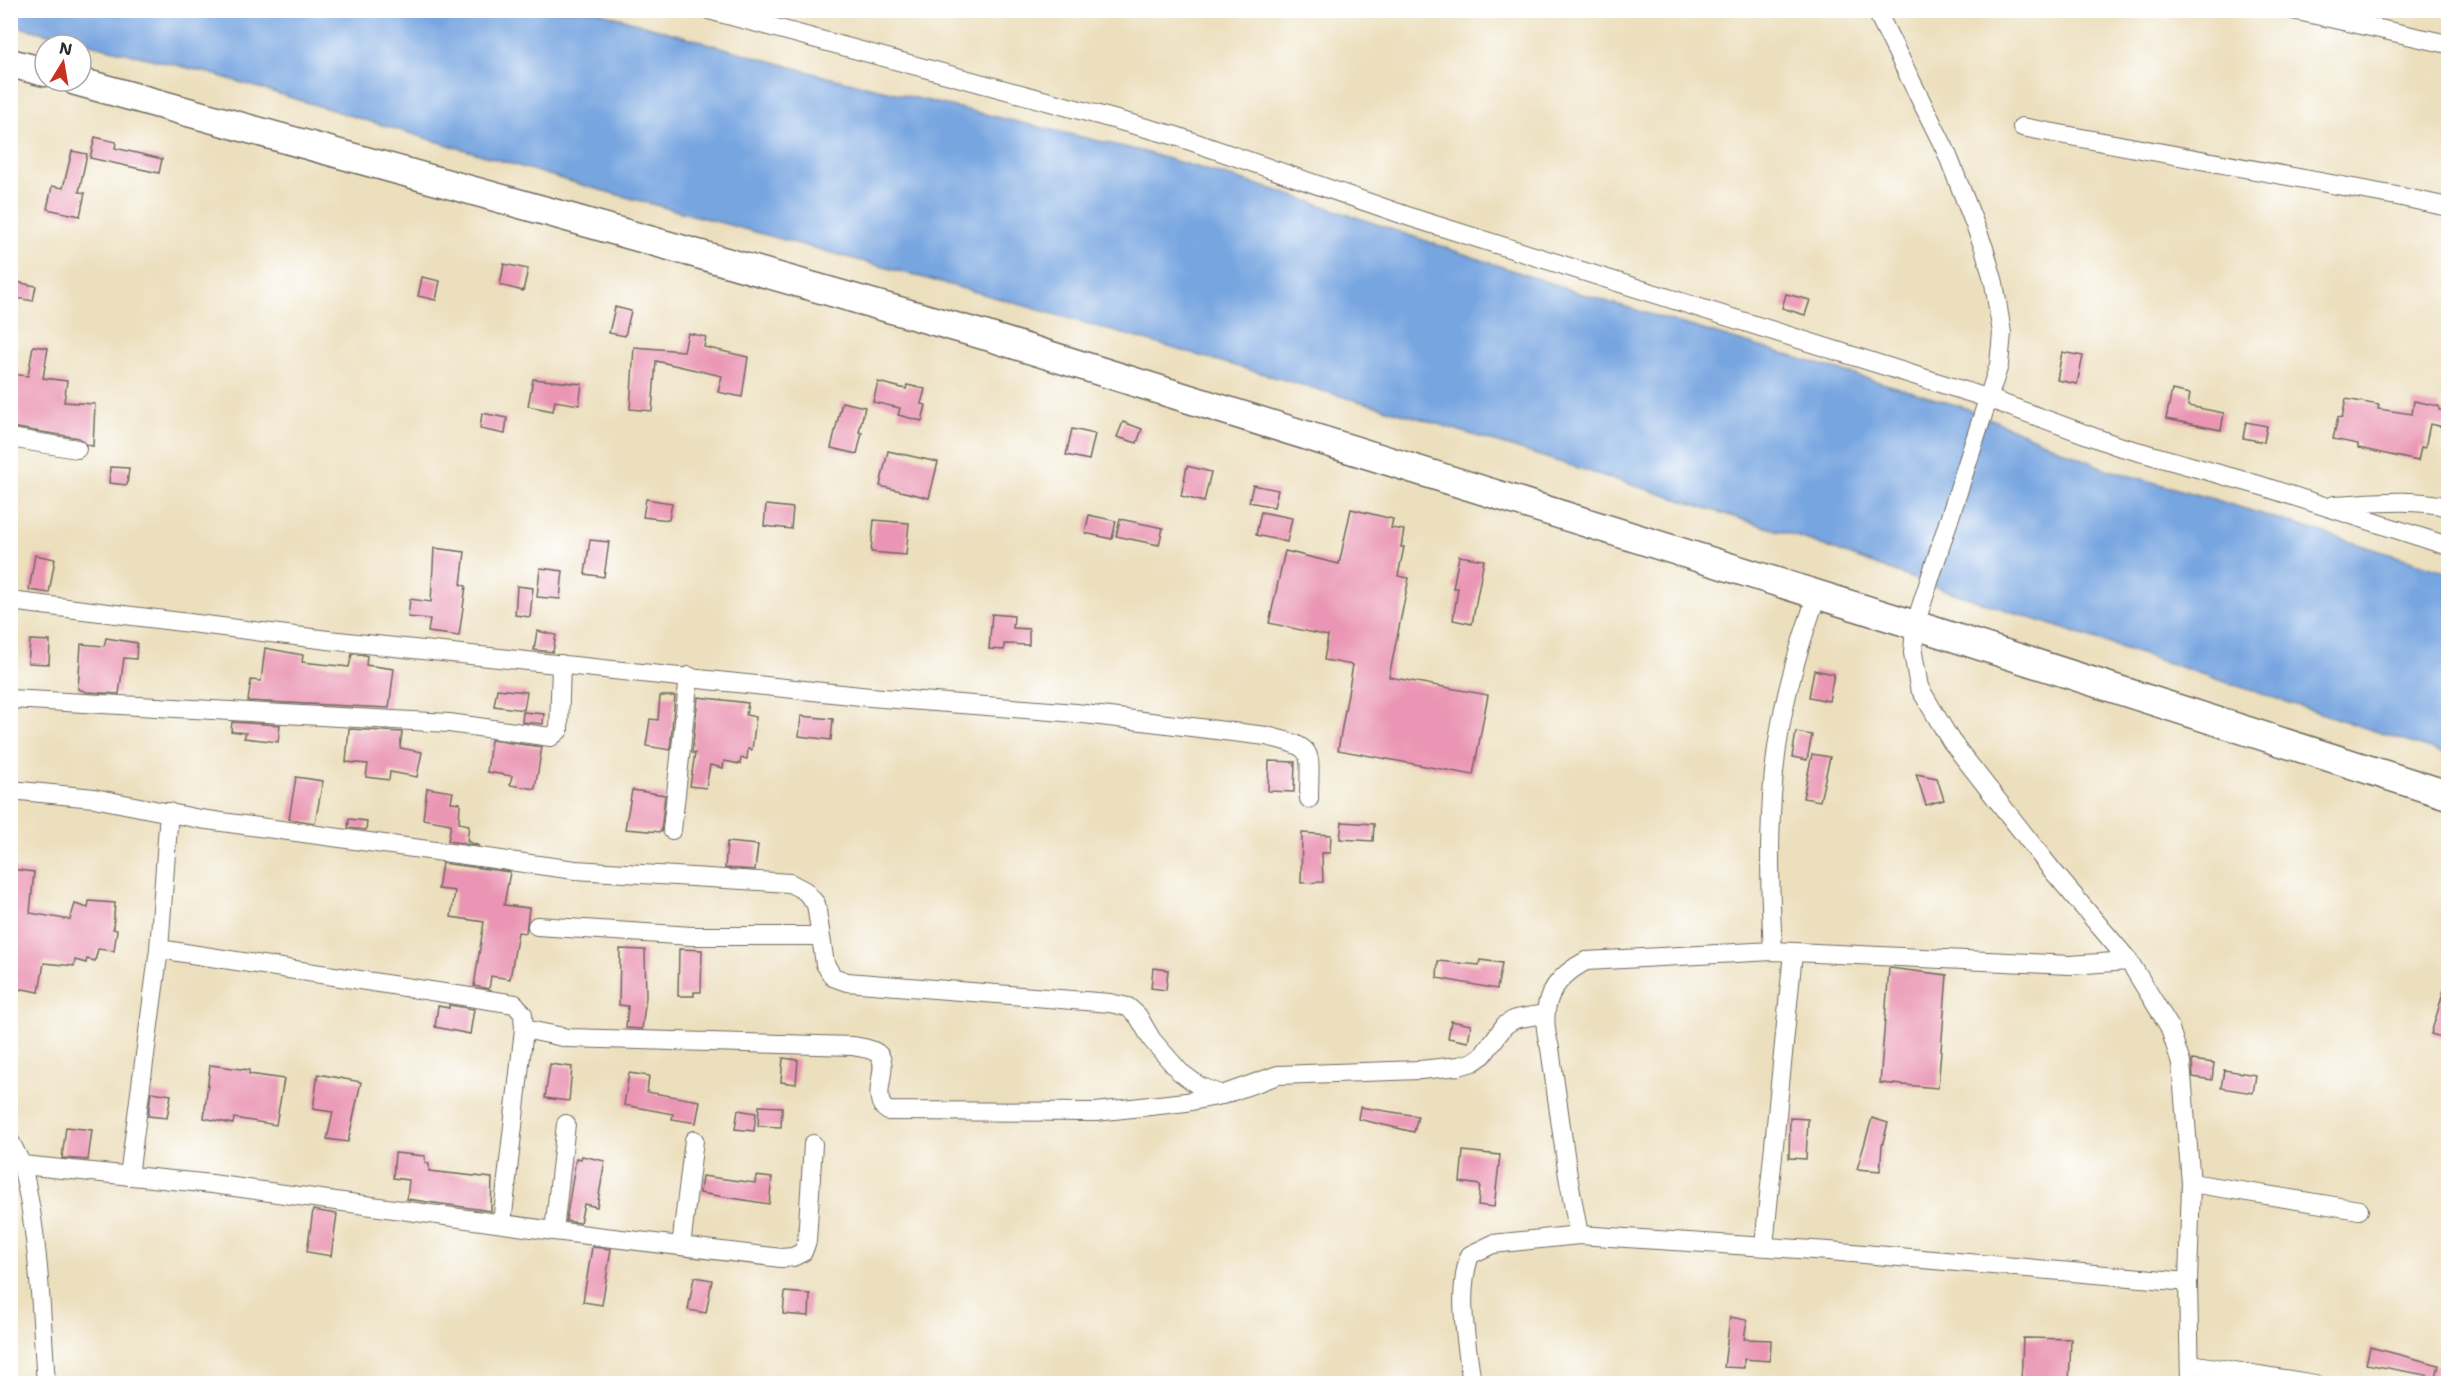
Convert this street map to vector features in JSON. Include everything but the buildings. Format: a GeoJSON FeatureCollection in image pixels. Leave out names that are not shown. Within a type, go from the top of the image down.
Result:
{"type":"FeatureCollection","features":[{"type":"Feature","properties":{"kind":"main road"},"geometry":{"type":"LineString","coordinates":[[10,63],[33,69]]}},
{"type":"Feature","properties":{"kind":"main road"},"geometry":{"type":"LineString","coordinates":[[93,86],[987,336],[1817,595],[1918,615],[2448,795]]}},
{"type":"Feature","properties":{"kind":"street"},"geometry":{"type":"LineString","coordinates":[[709,10],[1176,136],[1413,218],[1986,403],[2448,546]]}},
{"type":"Feature","properties":{"kind":"street"},"geometry":{"type":"LineString","coordinates":[[1876,10],[1946,152],[1984,248],[2002,333],[1999,365],[1918,615],[1913,653],[1919,687],[1951,741],[2052,870],[2129,961],[2169,1026],[2181,1063],[2191,1183],[2188,1282],[2190,1383]]}},
{"type":"Feature","properties":{"kind":"street"},"geometry":{"type":"LineString","coordinates":[[2293,10],[2448,44]]}},
{"type":"Feature","properties":{"kind":"street"},"geometry":{"type":"LineString","coordinates":[[2022,127],[2403,196],[2448,207]]}},
{"type":"Feature","properties":{"kind":"street"},"geometry":{"type":"LineString","coordinates":[[10,438],[77,449]]}},
{"type":"Feature","properties":{"kind":"street"},"geometry":{"type":"LineString","coordinates":[[2324,506],[2405,501],[2426,502],[2448,507]]}},
{"type":"Feature","properties":{"kind":"street"},"geometry":{"type":"LineString","coordinates":[[1773,951],[1770,896],[1772,806],[1778,747],[1796,655],[1817,595]]}},
{"type":"Feature","properties":{"kind":"street"},"geometry":{"type":"LineString","coordinates":[[10,601],[39,603],[158,621],[870,697],[1076,713],[1266,736],[1291,741],[1304,747],[1309,755],[1309,799]]}},
{"type":"Feature","properties":{"kind":"street"},"geometry":{"type":"LineString","coordinates":[[10,699],[449,723],[551,737],[559,730],[561,664]]}},
{"type":"Feature","properties":{"kind":"street"},"geometry":{"type":"LineString","coordinates":[[672,830],[689,676]]}},
{"type":"Feature","properties":{"kind":"street"},"geometry":{"type":"LineString","coordinates":[[10,790],[94,798],[289,832],[575,870],[790,883],[805,891],[816,904],[825,964],[832,976],[847,982],[1110,1003],[1128,1007],[1138,1016],[1152,1040],[1180,1072],[1199,1086],[1222,1095]]}},
{"type":"Feature","properties":{"kind":"street"},"geometry":{"type":"LineString","coordinates":[[129,1176],[159,949],[169,812]]}},
{"type":"Feature","properties":{"kind":"street"},"geometry":{"type":"LineString","coordinates":[[537,926],[692,936],[819,936]]}},
{"type":"Feature","properties":{"kind":"street"},"geometry":{"type":"LineString","coordinates":[[159,949],[515,1004],[523,1014],[524,1029],[502,1222]]}},
{"type":"Feature","properties":{"kind":"street"},"geometry":{"type":"LineString","coordinates":[[1579,1235],[1544,1014],[1550,994],[1564,976],[1586,961],[1773,951],[2070,965],[2129,961]]}},
{"type":"Feature","properties":{"kind":"street"},"geometry":{"type":"LineString","coordinates":[[1764,1246],[1793,953]]}},
{"type":"Feature","properties":{"kind":"street"},"geometry":{"type":"LineString","coordinates":[[524,1029],[568,1038],[870,1049],[878,1053],[882,1060],[879,1101],[882,1108],[888,1111],[1096,1112],[1186,1102],[1222,1095],[1278,1075],[1420,1070],[1459,1066],[1473,1062],[1483,1054],[1505,1025],[1515,1019],[1544,1014]]}},
{"type":"Feature","properties":{"kind":"street"},"geometry":{"type":"LineString","coordinates":[[554,1231],[567,1124]]}},
{"type":"Feature","properties":{"kind":"street"},"geometry":{"type":"LineString","coordinates":[[681,1246],[694,1140]]}},
{"type":"Feature","properties":{"kind":"street"},"geometry":{"type":"LineString","coordinates":[[10,1142],[22,1165],[30,1197],[37,1257],[46,1383]]}},
{"type":"Feature","properties":{"kind":"street"},"geometry":{"type":"LineString","coordinates":[[22,1165],[212,1184],[502,1222],[554,1231],[793,1257],[803,1252],[807,1241],[813,1144]]}},
{"type":"Feature","properties":{"kind":"street"},"geometry":{"type":"LineString","coordinates":[[2191,1183],[2359,1210]]}},
{"type":"Feature","properties":{"kind":"street"},"geometry":{"type":"LineString","coordinates":[[1472,1383],[1464,1312],[1465,1269],[1470,1255],[1493,1244],[1579,1235],[1764,1246],[2188,1282]]}},
{"type":"Feature","properties":{"kind":"street"},"geometry":{"type":"LineString","coordinates":[[2191,1364],[2315,1383]]}},
{"type":"Feature","properties":{"kind":"water"},"geometry":{"type":"Polygon","coordinates":[[[11,10],[595,11],[827,77],[1141,151],[1282,192],[1582,294],[1963,407],[2106,469],[2213,499],[2448,572],[2448,755],[1930,585],[1811,541],[1425,420],[983,294],[582,185],[209,73],[93,45],[93,33],[44,33],[11,25],[11,10]]]}}]}
